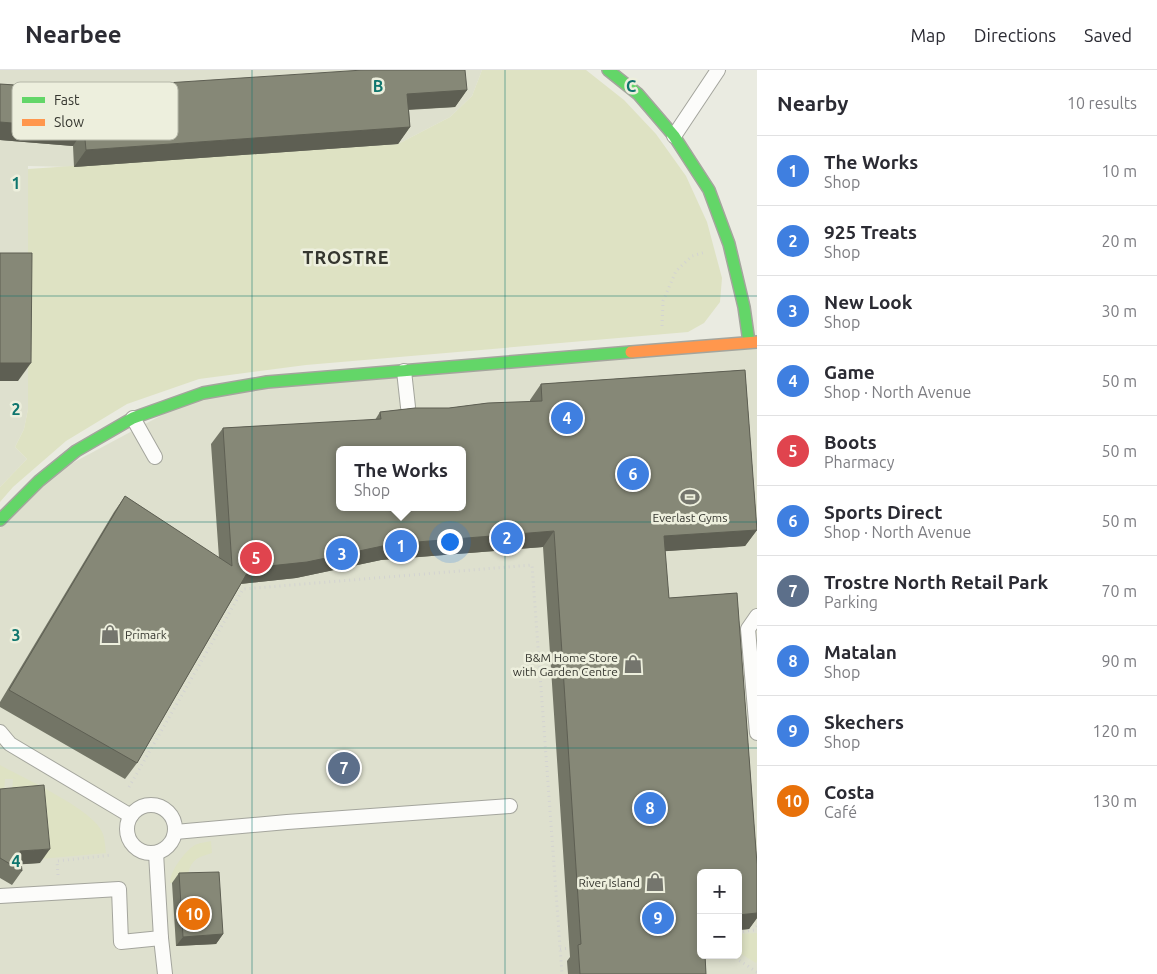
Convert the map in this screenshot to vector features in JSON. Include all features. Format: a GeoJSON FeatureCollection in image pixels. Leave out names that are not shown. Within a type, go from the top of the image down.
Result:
{"type":"FeatureCollection","features":[{"type":"Feature","properties":{"kind":"street"},"geometry":{"type":"LineString","coordinates":[[4,516],[39,481],[75,452],[133,418],[202,393],[267,382],[753,342],[729,244],[709,190],[674,136],[638,94],[608,70]]}},
{"type":"Feature","properties":{"kind":"lane"},"geometry":{"type":"LineString","coordinates":[[674,136],[718,70]]}},
{"type":"Feature","properties":{"kind":"lane"},"geometry":{"type":"LineString","coordinates":[[404,371],[408,407]]}},
{"type":"Feature","properties":{"kind":"lane"},"geometry":{"type":"LineString","coordinates":[[133,418],[155,457]]}},
{"type":"Feature","properties":{"kind":"lane"},"geometry":{"type":"LineString","coordinates":[[757,616],[748,629],[757,733]]}},
{"type":"Feature","properties":{"kind":"lane"},"geometry":{"type":"LineString","coordinates":[[0,732],[5,743],[131,816]]}},
{"type":"Feature","properties":{"kind":"lane"},"geometry":{"type":"LineString","coordinates":[[144,806],[160,806],[167,810],[175,824],[175,832],[169,846],[156,853],[148,853],[134,846],[129,839],[127,831],[131,816],[144,806]]}},
{"type":"Feature","properties":{"kind":"lane"},"geometry":{"type":"LineString","coordinates":[[175,832],[510,806]]}},
{"type":"Feature","properties":{"kind":"lane"},"geometry":{"type":"LineString","coordinates":[[156,853],[165,974]]}},
{"type":"Feature","properties":{"kind":"lane"},"geometry":{"type":"LineString","coordinates":[[0,896],[119,889],[121,942],[161,938]]}},
{"type":"Feature","properties":{"kind":"path"},"geometry":{"type":"LineString","coordinates":[[662,326],[663,301],[676,271],[692,256],[710,250]]}},
{"type":"Feature","properties":{"kind":"path"},"geometry":{"type":"LineString","coordinates":[[129,787],[243,589],[532,565],[562,974]]}},
{"type":"Feature","properties":{"kind":"path"},"geometry":{"type":"LineString","coordinates":[[60,893],[58,861],[112,855]]}},
{"type":"Feature","properties":{"kind":"path"},"geometry":{"type":"LineString","coordinates":[[742,932],[754,930],[757,926]]}},
{"type":"Feature","properties":{"kind":"path"},"geometry":{"type":"LineString","coordinates":[[560,949],[579,947]]}},
{"type":"Feature","properties":{"kind":"path"},"geometry":{"type":"LineString","coordinates":[[737,959],[757,972]]}},
{"type":"Feature","properties":{"kind":"shaded area"},"geometry":{"type":"Polygon","coordinates":[[[0,70],[482,70],[472,96],[450,117],[398,144],[74,167],[28,166],[28,409],[24,429],[15,447],[27,459],[0,487],[0,70]]]}},
{"type":"Feature","properties":{"kind":"shaded area"},"geometry":{"type":"Polygon","coordinates":[[[757,342],[757,974],[0,974],[0,528],[39,481],[203,393],[757,342]]]}},
{"type":"Feature","properties":{"kind":"green space"},"geometry":{"type":"Polygon","coordinates":[[[482,70],[586,70],[624,100],[656,134],[686,176],[707,222],[722,278],[720,302],[704,323],[688,332],[306,365],[199,379],[127,404],[66,441],[13,487],[0,502],[0,487],[27,459],[15,447],[24,429],[28,409],[28,169],[398,144],[450,117],[472,96],[482,70]]]}},
{"type":"Feature","properties":{"kind":"green space"},"geometry":{"type":"Polygon","coordinates":[[[0,765],[70,803],[95,822],[102,832],[106,853],[40,859],[12,792],[13,779],[5,779],[4,792],[0,792],[0,765]]]}},
{"type":"Feature","properties":{"kind":"green space"},"geometry":{"type":"Polygon","coordinates":[[[211,841],[212,853],[200,857],[193,862],[189,870],[187,882],[170,883],[175,867],[187,852],[195,845],[211,841]]]}},
{"type":"Feature","properties":{"kind":"green space"},"geometry":{"type":"Polygon","coordinates":[[[757,933],[756,963],[742,954],[742,934],[757,933]]]}},
{"type":"Feature","properties":{"kind":"building"},"geometry":{"type":"Polygon","coordinates":[[[363,70],[465,70],[467,90],[407,94],[410,127],[86,150],[85,140],[178,140],[178,82],[363,70]]]}},
{"type":"Feature","properties":{"kind":"building"},"geometry":{"type":"Polygon","coordinates":[[[0,84],[12,85],[12,123],[0,122],[0,84]]]}},
{"type":"Feature","properties":{"kind":"building"},"geometry":{"type":"Polygon","coordinates":[[[0,253],[32,253],[31,363],[0,363],[0,253]]]}},
{"type":"Feature","properties":{"kind":"building"},"geometry":{"type":"Polygon","coordinates":[[[745,370],[757,530],[664,536],[669,598],[737,593],[757,864],[757,913],[742,915],[742,869],[697,869],[697,959],[705,959],[706,974],[580,974],[578,945],[581,944],[554,531],[392,544],[307,562],[250,568],[137,763],[9,690],[125,496],[232,566],[223,428],[381,419],[380,412],[415,408],[449,408],[488,403],[542,401],[541,384],[745,370]]]}},
{"type":"Feature","properties":{"kind":"building"},"geometry":{"type":"Polygon","coordinates":[[[44,785],[50,849],[20,851],[22,871],[0,858],[0,789],[44,785]]]}},
{"type":"Feature","properties":{"kind":"building"},"geometry":{"type":"Polygon","coordinates":[[[219,872],[223,934],[183,937],[179,873],[219,872]]]}},
{"type":"Feature","properties":{"kind":"traffic: fast"},"geometry":{"type":"LineString","coordinates":[[608,70],[638,94],[674,136],[709,190],[729,244],[744,307],[749,342]]}},
{"type":"Feature","properties":{"kind":"traffic: fast"},"geometry":{"type":"LineString","coordinates":[[0,520],[39,481],[76,451],[133,418],[203,393],[267,382],[631,352]]}},
{"type":"Feature","properties":{"kind":"traffic: slow"},"geometry":{"type":"LineString","coordinates":[[631,352],[757,342]]}},
{"type":"Feature","properties":{"kind":"place","name":"Game"},"geometry":{"type":"Point","coordinates":[567,418]}},
{"type":"Feature","properties":{"kind":"place","name":"Sports Direct"},"geometry":{"type":"Point","coordinates":[633,474]}},
{"type":"Feature","properties":{"kind":"place","name":"Everlast Gyms"},"geometry":{"type":"Point","coordinates":[690,497]}},
{"type":"Feature","properties":{"kind":"place","name":"925 Treats"},"geometry":{"type":"Point","coordinates":[507,538]}},
{"type":"Feature","properties":{"kind":"place","name":"The Works"},"geometry":{"type":"Point","coordinates":[401,546]}},
{"type":"Feature","properties":{"kind":"place","name":"New Look"},"geometry":{"type":"Point","coordinates":[342,554]}},
{"type":"Feature","properties":{"kind":"place","name":"Boots"},"geometry":{"type":"Point","coordinates":[256,558]}},
{"type":"Feature","properties":{"kind":"place","name":"Primark"},"geometry":{"type":"Point","coordinates":[110,634]}},
{"type":"Feature","properties":{"kind":"place","name":"B&M Home Store with Garden Centre"},"geometry":{"type":"Point","coordinates":[633,664]}},
{"type":"Feature","properties":{"kind":"place","name":"Trostre North Retail Park"},"geometry":{"type":"Point","coordinates":[344,768]}},
{"type":"Feature","properties":{"kind":"place","name":"Matalan"},"geometry":{"type":"Point","coordinates":[650,808]}},
{"type":"Feature","properties":{"kind":"place","name":"River Island"},"geometry":{"type":"Point","coordinates":[655,882]}},
{"type":"Feature","properties":{"kind":"place","name":"Costa"},"geometry":{"type":"Point","coordinates":[194,914]}},
{"type":"Feature","properties":{"kind":"place","name":"Skechers"},"geometry":{"type":"Point","coordinates":[658,918]}},
{"type":"Feature","properties":{"kind":"district","name":"TROSTRE"},"geometry":{"type":"Point","coordinates":[346,257]}}]}
